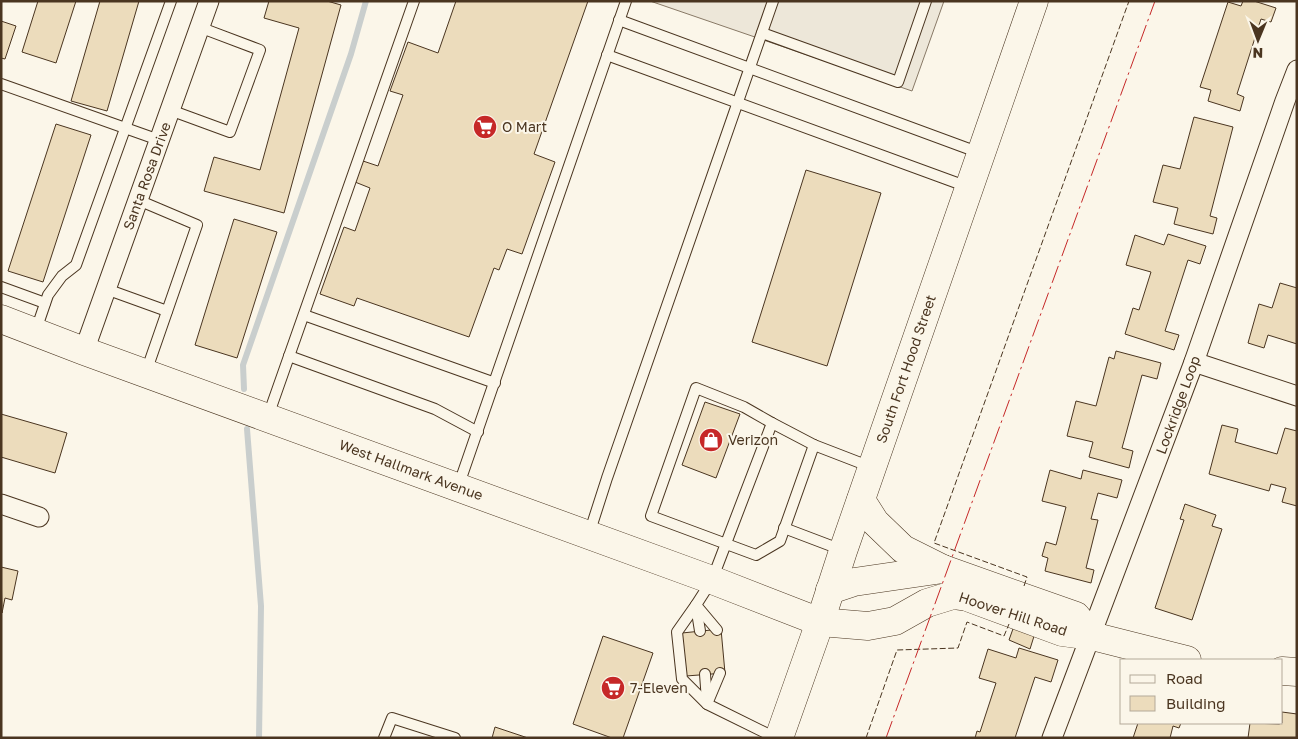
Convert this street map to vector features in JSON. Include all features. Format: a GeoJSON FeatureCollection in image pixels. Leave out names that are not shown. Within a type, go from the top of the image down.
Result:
{"type":"FeatureCollection","features":[{"type":"Feature","properties":{"kind":"street","name":"Santa Rosa Drive"},"geometry":{"type":"LineString","coordinates":[[84,350],[209,1]]}},
{"type":"Feature","properties":{"kind":"street","name":"South Fort Hood Street"},"geometry":{"type":"LineString","coordinates":[[777,738],[820,622],[1034,1]]}},
{"type":"Feature","properties":{"kind":"street","name":"Lockridge Loop"},"geometry":{"type":"LineString","coordinates":[[1052,738],[1092,636],[1291,103],[1297,70]]}},
{"type":"Feature","properties":{"kind":"street","name":"West Hallmark Avenue"},"geometry":{"type":"LineString","coordinates":[[1,319],[712,580],[820,622]]}},
{"type":"Feature","properties":{"kind":"street"},"geometry":{"type":"LineString","coordinates":[[1194,362],[1297,396]]}},
{"type":"Feature","properties":{"kind":"street"},"geometry":{"type":"LineString","coordinates":[[861,500],[875,522],[903,549],[943,569]]}},
{"type":"Feature","properties":{"kind":"street"},"geometry":{"type":"LineString","coordinates":[[1,504],[38,516]]}},
{"type":"Feature","properties":{"kind":"street","name":"Hoover Hill Road"},"geometry":{"type":"LineString","coordinates":[[830,590],[854,582],[943,569],[1076,616],[1092,636]]}},
{"type":"Feature","properties":{"kind":"street","name":"Hoover Hill Road"},"geometry":{"type":"LineString","coordinates":[[820,622],[868,626],[895,621],[927,603],[953,595],[967,597],[1062,632],[1092,636],[1183,659]]}},
{"type":"Feature","properties":{"kind":"street"},"geometry":{"type":"LineString","coordinates":[[1283,671],[1297,672]]}},
{"type":"Feature","properties":{"kind":"lane"},"geometry":{"type":"LineString","coordinates":[[36,332],[48,295],[62,276],[76,265],[172,1]]}},
{"type":"Feature","properties":{"kind":"lane"},"geometry":{"type":"LineString","coordinates":[[268,417],[414,1]]}},
{"type":"Feature","properties":{"kind":"lane"},"geometry":{"type":"LineString","coordinates":[[458,487],[626,1]]}},
{"type":"Feature","properties":{"kind":"lane"},"geometry":{"type":"LineString","coordinates":[[589,535],[607,478],[773,1]]}},
{"type":"Feature","properties":{"kind":"lane"},"geometry":{"type":"LineString","coordinates":[[762,33],[898,82],[926,1]]}},
{"type":"Feature","properties":{"kind":"lane"},"geometry":{"type":"LineString","coordinates":[[619,20],[981,153]]}},
{"type":"Feature","properties":{"kind":"lane"},"geometry":{"type":"LineString","coordinates":[[170,110],[230,132],[260,50],[199,27]]}},
{"type":"Feature","properties":{"kind":"lane"},"geometry":{"type":"LineString","coordinates":[[607,55],[970,188]]}},
{"type":"Feature","properties":{"kind":"lane"},"geometry":{"type":"LineString","coordinates":[[1,84],[159,140]]}},
{"type":"Feature","properties":{"kind":"lane"},"geometry":{"type":"LineString","coordinates":[[138,200],[197,225],[146,373]]}},
{"type":"Feature","properties":{"kind":"lane"},"geometry":{"type":"LineString","coordinates":[[1,287],[45,303]]}},
{"type":"Feature","properties":{"kind":"lane"},"geometry":{"type":"LineString","coordinates":[[106,289],[167,310]]}},
{"type":"Feature","properties":{"kind":"lane"},"geometry":{"type":"LineString","coordinates":[[304,315],[494,383]]}},
{"type":"Feature","properties":{"kind":"lane"},"geometry":{"type":"LineString","coordinates":[[289,356],[435,409],[478,432]]}},
{"type":"Feature","properties":{"kind":"lane"},"geometry":{"type":"LineString","coordinates":[[814,445],[780,541],[756,555],[651,516],[696,388],[744,407],[814,445],[872,468]]}},
{"type":"Feature","properties":{"kind":"lane"},"geometry":{"type":"LineString","coordinates":[[772,423],[712,580],[677,632],[682,679],[707,704],[777,738]]}},
{"type":"Feature","properties":{"kind":"lane"},"geometry":{"type":"LineString","coordinates":[[784,528],[844,551]]}},
{"type":"Feature","properties":{"kind":"lane"},"geometry":{"type":"LineString","coordinates":[[696,605],[717,630]]}},
{"type":"Feature","properties":{"kind":"lane"},"geometry":{"type":"LineString","coordinates":[[696,605],[700,631]]}},
{"type":"Feature","properties":{"kind":"lane"},"geometry":{"type":"LineString","coordinates":[[707,704],[720,673]]}},
{"type":"Feature","properties":{"kind":"lane"},"geometry":{"type":"LineString","coordinates":[[706,674],[707,704]]}},
{"type":"Feature","properties":{"kind":"lane"},"geometry":{"type":"LineString","coordinates":[[384,738],[392,718],[433,734],[455,738]]}},
{"type":"Feature","properties":{"kind":"shaded area"},"geometry":{"type":"Polygon","coordinates":[[[650,1],[944,1],[912,91],[650,1]]]}},
{"type":"Feature","properties":{"kind":"building"},"geometry":{"type":"Polygon","coordinates":[[[38,1],[76,1],[56,63],[22,52],[38,1]]]}},
{"type":"Feature","properties":{"kind":"building"},"geometry":{"type":"Polygon","coordinates":[[[100,1],[139,1],[107,111],[71,101],[100,1]]]}},
{"type":"Feature","properties":{"kind":"building"},"geometry":{"type":"Polygon","coordinates":[[[269,1],[327,1],[341,5],[284,213],[204,191],[214,157],[260,170],[299,28],[264,18],[269,1]]]}},
{"type":"Feature","properties":{"kind":"building"},"geometry":{"type":"Polygon","coordinates":[[[456,1],[588,1],[534,154],[555,162],[522,254],[507,249],[499,270],[494,268],[469,337],[357,298],[354,306],[320,294],[344,227],[355,231],[370,188],[355,182],[363,161],[378,166],[403,95],[390,91],[408,42],[438,53],[456,1]]]}},
{"type":"Feature","properties":{"kind":"building"},"geometry":{"type":"Polygon","coordinates":[[[1243,1],[1254,1],[1276,8],[1271,22],[1261,19],[1237,94],[1244,97],[1240,111],[1208,101],[1211,90],[1200,87],[1228,2],[1241,6],[1243,1]]]}},
{"type":"Feature","properties":{"kind":"building"},"geometry":{"type":"Polygon","coordinates":[[[1,21],[16,26],[5,59],[1,58],[1,21]]]}},
{"type":"Feature","properties":{"kind":"building"},"geometry":{"type":"Polygon","coordinates":[[[1194,117],[1233,127],[1210,216],[1217,218],[1213,234],[1174,224],[1178,208],[1153,202],[1163,165],[1180,169],[1194,117]]]}},
{"type":"Feature","properties":{"kind":"building"},"geometry":{"type":"Polygon","coordinates":[[[56,124],[91,135],[43,282],[8,271],[56,124]]]}},
{"type":"Feature","properties":{"kind":"building"},"geometry":{"type":"Polygon","coordinates":[[[806,170],[881,193],[827,366],[752,342],[806,170]]]}},
{"type":"Feature","properties":{"kind":"building"},"geometry":{"type":"Polygon","coordinates":[[[234,219],[277,232],[237,358],[195,345],[234,219]]]}},
{"type":"Feature","properties":{"kind":"building"},"geometry":{"type":"Polygon","coordinates":[[[1168,234],[1206,246],[1200,264],[1188,260],[1165,331],[1179,335],[1174,350],[1125,334],[1133,308],[1139,310],[1151,272],[1126,265],[1135,235],[1164,245],[1168,234]]]}},
{"type":"Feature","properties":{"kind":"building"},"geometry":{"type":"Polygon","coordinates":[[[1280,283],[1297,288],[1297,344],[1268,335],[1264,348],[1248,343],[1259,304],[1272,308],[1280,283]]]}},
{"type":"Feature","properties":{"kind":"building"},"geometry":{"type":"Polygon","coordinates":[[[1116,351],[1161,363],[1157,379],[1142,375],[1122,448],[1133,451],[1129,468],[1089,457],[1093,442],[1067,436],[1076,401],[1096,406],[1109,357],[1114,359],[1116,351]]]}},
{"type":"Feature","properties":{"kind":"building","name":"Verizon"},"geometry":{"type":"Polygon","coordinates":[[[705,402],[740,414],[716,478],[682,465],[705,402]]]}},
{"type":"Feature","properties":{"kind":"building"},"geometry":{"type":"Polygon","coordinates":[[[1,414],[67,433],[55,473],[1,457],[1,414]]]}},
{"type":"Feature","properties":{"kind":"building"},"geometry":{"type":"Polygon","coordinates":[[[1222,425],[1238,429],[1235,442],[1277,454],[1285,428],[1297,431],[1297,506],[1282,502],[1286,488],[1271,484],[1269,491],[1209,474],[1222,425]]]}},
{"type":"Feature","properties":{"kind":"building"},"geometry":{"type":"Polygon","coordinates":[[[1050,470],[1081,479],[1083,470],[1122,480],[1117,498],[1098,493],[1091,519],[1098,520],[1086,568],[1094,570],[1091,583],[1045,571],[1048,558],[1042,556],[1046,542],[1056,545],[1066,507],[1042,501],[1050,470]]]}},
{"type":"Feature","properties":{"kind":"building"},"geometry":{"type":"Polygon","coordinates":[[[1185,504],[1216,515],[1212,526],[1222,529],[1192,620],[1155,608],[1184,520],[1180,519],[1185,504]]]}},
{"type":"Feature","properties":{"kind":"building"},"geometry":{"type":"Polygon","coordinates":[[[1,567],[18,571],[12,600],[5,598],[2,613],[1,567]]]}},
{"type":"Feature","properties":{"kind":"building"},"geometry":{"type":"Polygon","coordinates":[[[1014,626],[1035,633],[1030,649],[1009,640],[1014,626]]]}},
{"type":"Feature","properties":{"kind":"building","name":"7-Eleven"},"geometry":{"type":"Polygon","coordinates":[[[721,629],[725,673],[686,676],[682,633],[721,629]]]}},
{"type":"Feature","properties":{"kind":"building","name":"7-Eleven"},"geometry":{"type":"Polygon","coordinates":[[[603,636],[653,653],[623,738],[612,738],[573,724],[603,636]]]}},
{"type":"Feature","properties":{"kind":"building"},"geometry":{"type":"Polygon","coordinates":[[[1019,648],[1058,660],[1051,682],[1035,677],[1015,738],[975,738],[977,731],[980,732],[996,683],[979,678],[988,649],[1016,658],[1019,648]]]}},
{"type":"Feature","properties":{"kind":"building"},"geometry":{"type":"Polygon","coordinates":[[[1283,712],[1297,714],[1297,738],[1248,738],[1250,724],[1283,724],[1283,712]]]}},
{"type":"Feature","properties":{"kind":"building"},"geometry":{"type":"Polygon","coordinates":[[[1138,724],[1181,724],[1179,728],[1173,726],[1170,738],[1133,738],[1138,724]]]}},
{"type":"Feature","properties":{"kind":"building"},"geometry":{"type":"Polygon","coordinates":[[[495,727],[528,738],[492,738],[495,727]]]}},
{"type":"Feature","properties":{"kind":"waterway"},"geometry":{"type":"LineString","coordinates":[[244,389],[243,365],[351,54],[366,1]]}},
{"type":"Feature","properties":{"kind":"waterway"},"geometry":{"type":"LineString","coordinates":[[247,429],[261,606],[259,738]]}},
{"type":"Feature","properties":{"kind":"fence"},"geometry":{"type":"LineString","coordinates":[[1024,586],[1027,577],[934,543],[1129,1]]}},
{"type":"Feature","properties":{"kind":"fence"},"geometry":{"type":"LineString","coordinates":[[866,738],[897,650],[958,648],[967,622],[1004,636],[1009,624]]}},
{"type":"Feature","properties":{"kind":"power"},"geometry":{"type":"LineString","coordinates":[[886,738],[1155,1]]}},
{"type":"Feature","properties":{"kind":"place","name":"O Mart"},"geometry":{"type":"Point","coordinates":[485,127]}},
{"type":"Feature","properties":{"kind":"place","name":"Verizon"},"geometry":{"type":"Point","coordinates":[711,440]}},
{"type":"Feature","properties":{"kind":"place","name":"7-Eleven"},"geometry":{"type":"Point","coordinates":[613,688]}}]}
